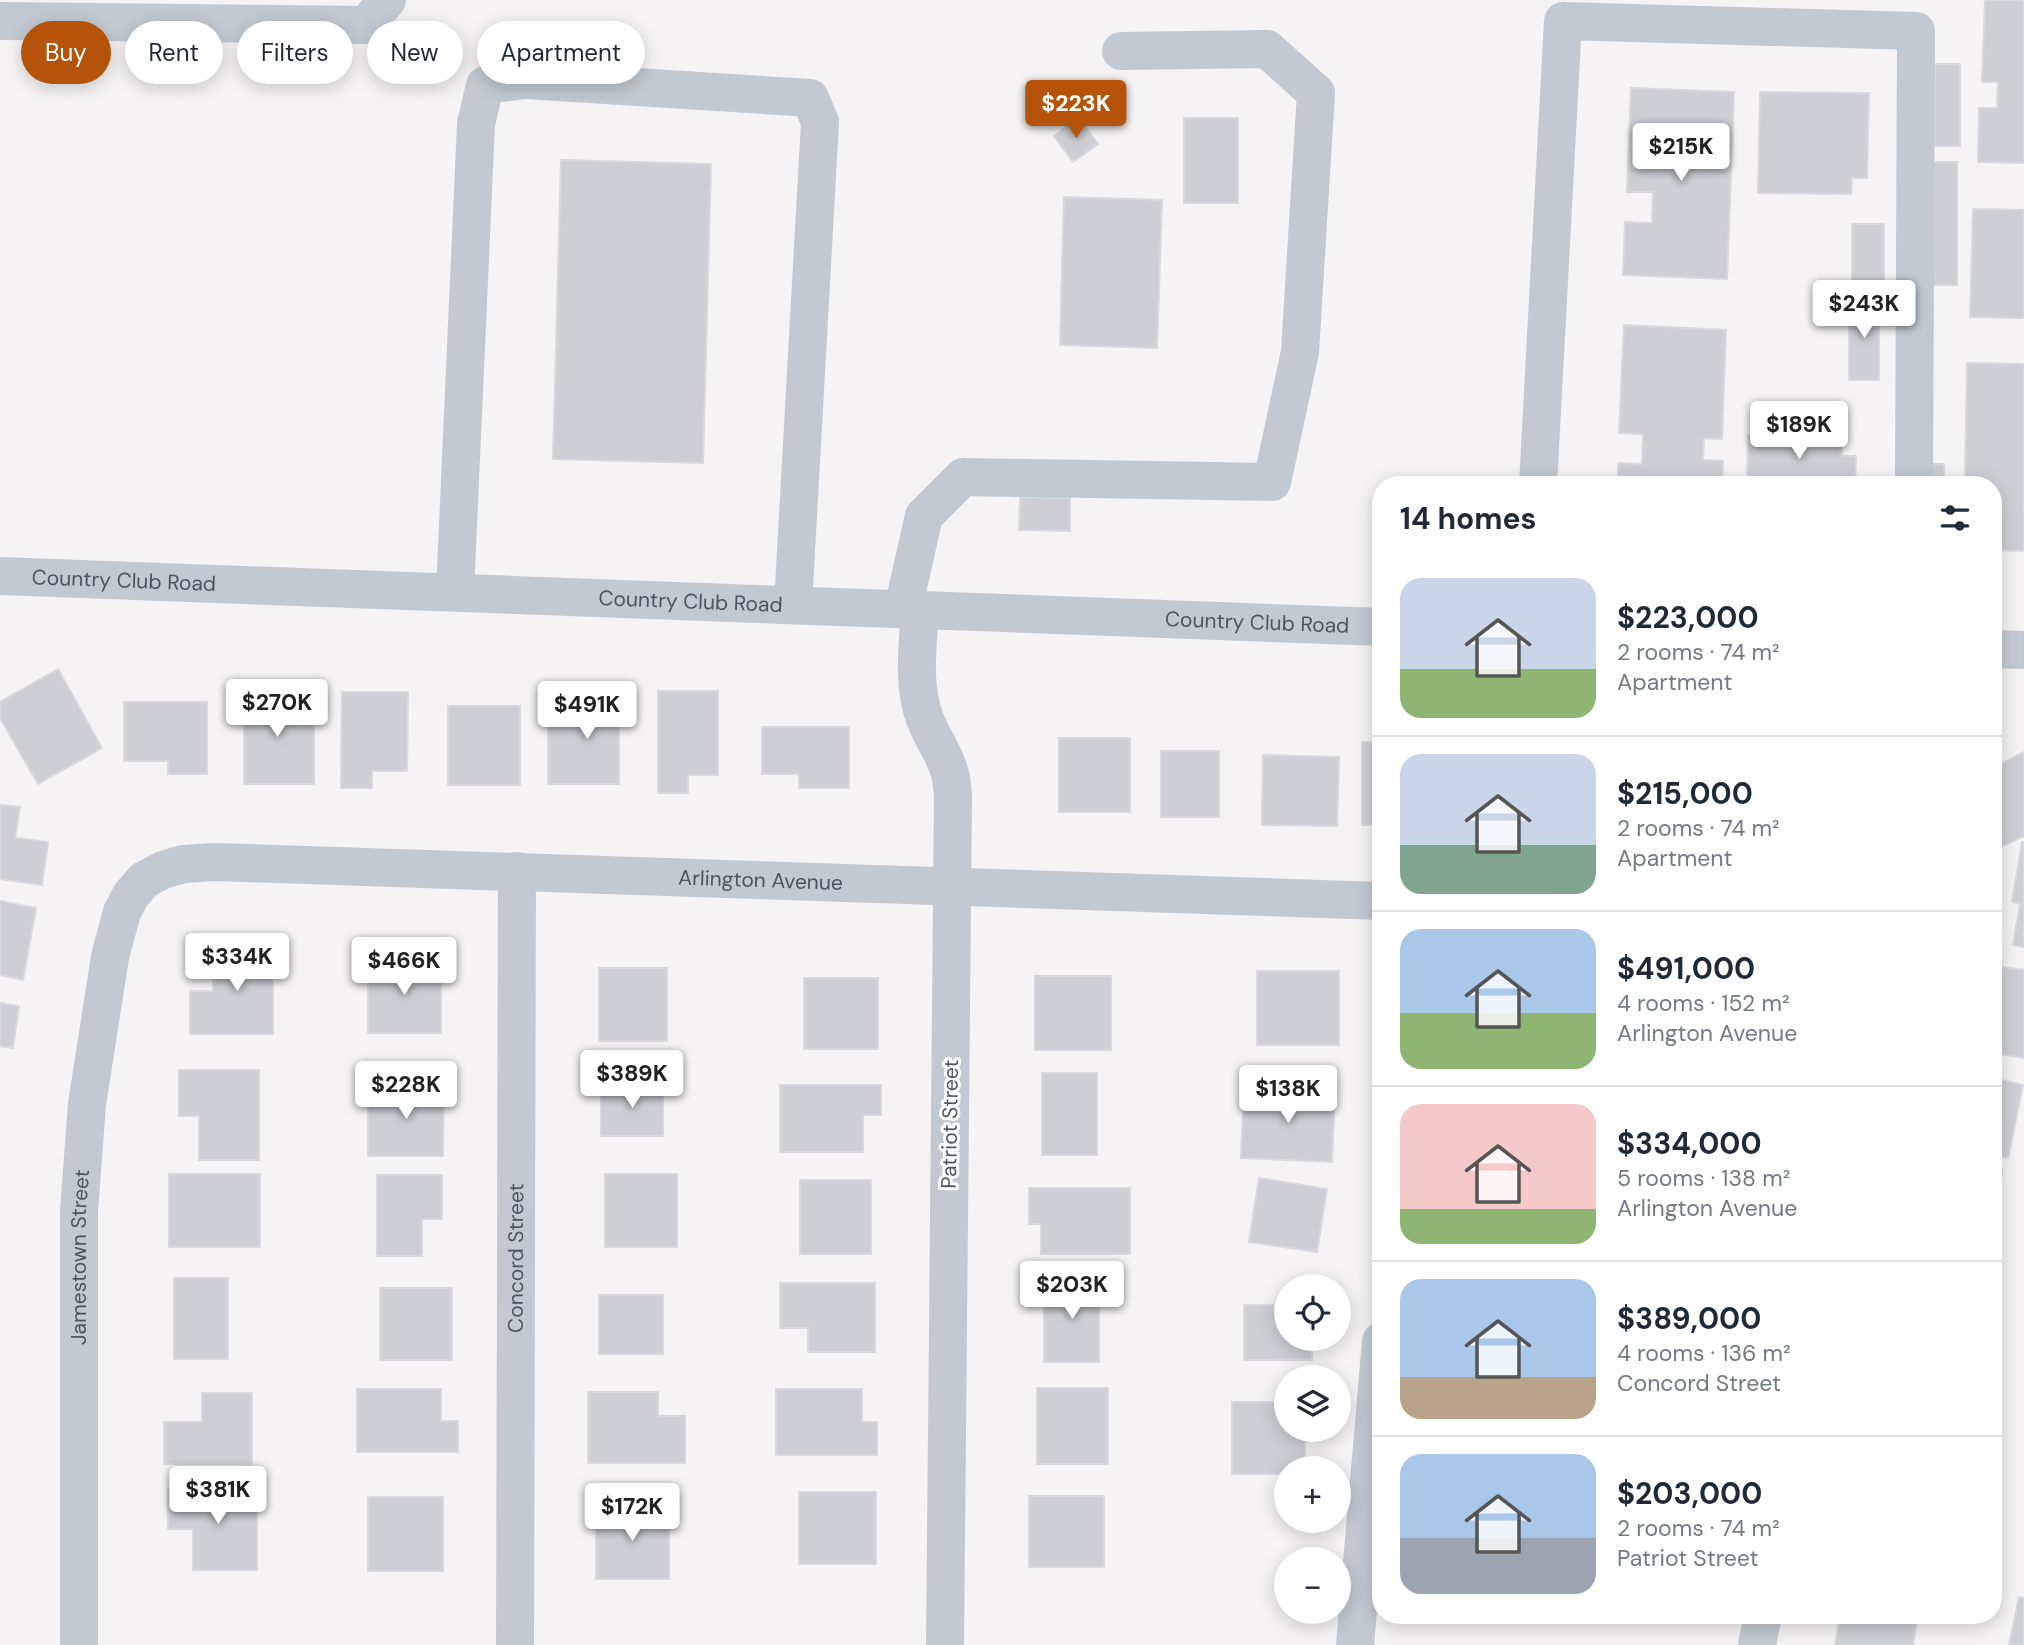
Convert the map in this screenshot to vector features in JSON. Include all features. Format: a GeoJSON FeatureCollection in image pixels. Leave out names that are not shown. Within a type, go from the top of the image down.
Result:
{"type":"FeatureCollection","features":[{"type":"Feature","properties":{"kind":"street"},"geometry":{"type":"LineString","coordinates":[[0,21],[366,25],[387,0]]}},
{"type":"Feature","properties":{"kind":"street"},"geometry":{"type":"LineString","coordinates":[[1538,476],[1563,21],[1916,31],[1914,476]]}},
{"type":"Feature","properties":{"kind":"street","name":"Patriot Street"},"geometry":{"type":"LineString","coordinates":[[946,1645],[953,796],[951,775],[924,718],[919,698],[911,609],[924,516],[963,477],[1272,482],[1300,352],[1316,93],[1267,49],[1121,51]]}},
{"type":"Feature","properties":{"kind":"street"},"geometry":{"type":"LineString","coordinates":[[455,592],[476,124],[485,85],[526,80],[810,98],[820,122],[793,605]]}},
{"type":"Feature","properties":{"kind":"street","name":"Country Club Road"},"geometry":{"type":"LineString","coordinates":[[0,576],[1372,626]]}},
{"type":"Feature","properties":{"kind":"street"},"geometry":{"type":"LineString","coordinates":[[2002,649],[2024,650]]}},
{"type":"Feature","properties":{"kind":"street","name":"Arlington Avenue"},"geometry":{"type":"LineString","coordinates":[[144,880],[183,864],[215,862],[1372,901]]}},
{"type":"Feature","properties":{"kind":"street","name":"Concord Street"},"geometry":{"type":"LineString","coordinates":[[515,1645],[517,871]]}},
{"type":"Feature","properties":{"kind":"street","name":"Jamestown Street"},"geometry":{"type":"LineString","coordinates":[[79,1645],[79,1211],[83,1155],[110,957],[122,912],[131,895],[144,880]]}},
{"type":"Feature","properties":{"kind":"street"},"geometry":{"type":"LineString","coordinates":[[1355,1645],[1372,1446]]}},
{"type":"Feature","properties":{"kind":"street"},"geometry":{"type":"LineString","coordinates":[[1757,1645],[1761,1624]]}},
{"type":"Feature","properties":{"kind":"building"},"geometry":{"type":"Polygon","coordinates":[[[1985,0],[2024,0],[2024,163],[1978,162],[1979,108],[1997,108],[1998,82],[1982,82],[1985,0]]]}},
{"type":"Feature","properties":{"kind":"building"},"geometry":{"type":"Polygon","coordinates":[[[1935,64],[1960,64],[1960,146],[1935,146],[1935,64]]]}},
{"type":"Feature","properties":{"kind":"building"},"geometry":{"type":"Polygon","coordinates":[[[1631,88],[1734,92],[1727,279],[1623,275],[1625,222],[1652,223],[1653,192],[1627,192],[1631,88]]]}},
{"type":"Feature","properties":{"kind":"building"},"geometry":{"type":"Polygon","coordinates":[[[1760,92],[1869,93],[1867,178],[1852,178],[1851,194],[1758,193],[1760,92]]]}},
{"type":"Feature","properties":{"kind":"building"},"geometry":{"type":"Polygon","coordinates":[[[1079,118],[1098,144],[1073,162],[1054,136],[1079,118]]]}},
{"type":"Feature","properties":{"kind":"building"},"geometry":{"type":"Polygon","coordinates":[[[1184,118],[1238,118],[1238,203],[1184,203],[1184,118]]]}},
{"type":"Feature","properties":{"kind":"building"},"geometry":{"type":"Polygon","coordinates":[[[561,160],[711,164],[703,463],[553,459],[561,160]]]}},
{"type":"Feature","properties":{"kind":"building"},"geometry":{"type":"Polygon","coordinates":[[[1929,162],[1957,162],[1957,285],[1929,285],[1929,162]]]}},
{"type":"Feature","properties":{"kind":"building"},"geometry":{"type":"Polygon","coordinates":[[[1064,197],[1162,200],[1157,348],[1060,345],[1064,197]]]}},
{"type":"Feature","properties":{"kind":"building"},"geometry":{"type":"Polygon","coordinates":[[[1973,209],[2024,210],[2024,318],[1970,317],[1973,209]]]}},
{"type":"Feature","properties":{"kind":"building"},"geometry":{"type":"Polygon","coordinates":[[[1852,224],[1884,224],[1884,287],[1852,287],[1852,224]]]}},
{"type":"Feature","properties":{"kind":"building"},"geometry":{"type":"Polygon","coordinates":[[[1849,300],[1879,300],[1879,380],[1849,380],[1849,300]]]}},
{"type":"Feature","properties":{"kind":"building"},"geometry":{"type":"Polygon","coordinates":[[[1624,325],[1726,330],[1722,439],[1704,438],[1703,460],[1723,461],[1722,476],[1618,476],[1618,463],[1642,464],[1643,434],[1619,433],[1624,325]]]}},
{"type":"Feature","properties":{"kind":"building"},"geometry":{"type":"Polygon","coordinates":[[[1967,363],[2024,364],[2024,551],[2002,550],[2002,476],[1965,476],[1967,363]]]}},
{"type":"Feature","properties":{"kind":"building"},"geometry":{"type":"Polygon","coordinates":[[[1748,435],[1842,436],[1842,456],[1856,456],[1855,476],[1747,476],[1748,435]]]}},
{"type":"Feature","properties":{"kind":"building"},"geometry":{"type":"Polygon","coordinates":[[[1916,464],[1944,464],[1944,476],[1916,476],[1916,464]]]}},
{"type":"Feature","properties":{"kind":"building"},"geometry":{"type":"Polygon","coordinates":[[[1020,497],[1070,498],[1070,531],[1019,530],[1020,497]]]}},
{"type":"Feature","properties":{"kind":"building"},"geometry":{"type":"Polygon","coordinates":[[[58,669],[102,748],[38,784],[0,718],[0,702],[58,669]]]}},
{"type":"Feature","properties":{"kind":"building"},"geometry":{"type":"Polygon","coordinates":[[[244,687],[291,687],[291,713],[314,713],[314,784],[244,784],[244,687]]]}},
{"type":"Feature","properties":{"kind":"building"},"geometry":{"type":"Polygon","coordinates":[[[574,689],[619,689],[619,784],[548,784],[548,721],[574,721],[574,689]]]}},
{"type":"Feature","properties":{"kind":"building"},"geometry":{"type":"Polygon","coordinates":[[[658,691],[718,691],[718,775],[688,775],[688,793],[658,793],[658,691]]]}},
{"type":"Feature","properties":{"kind":"building"},"geometry":{"type":"Polygon","coordinates":[[[342,692],[408,692],[407,771],[372,771],[372,788],[341,788],[342,692]]]}},
{"type":"Feature","properties":{"kind":"building"},"geometry":{"type":"Polygon","coordinates":[[[124,702],[207,702],[207,774],[168,774],[168,761],[124,761],[124,702]]]}},
{"type":"Feature","properties":{"kind":"building"},"geometry":{"type":"Polygon","coordinates":[[[448,706],[520,706],[520,785],[448,785],[448,706]]]}},
{"type":"Feature","properties":{"kind":"building"},"geometry":{"type":"Polygon","coordinates":[[[762,727],[849,727],[849,788],[799,788],[799,774],[762,774],[762,727]]]}},
{"type":"Feature","properties":{"kind":"building"},"geometry":{"type":"Polygon","coordinates":[[[1059,738],[1130,738],[1130,812],[1059,812],[1059,738]]]}},
{"type":"Feature","properties":{"kind":"building"},"geometry":{"type":"Polygon","coordinates":[[[1362,742],[1372,742],[1372,825],[1362,825],[1362,742]]]}},
{"type":"Feature","properties":{"kind":"building"},"geometry":{"type":"Polygon","coordinates":[[[1161,751],[1219,751],[1219,817],[1161,817],[1161,751]]]}},
{"type":"Feature","properties":{"kind":"building"},"geometry":{"type":"Polygon","coordinates":[[[2024,752],[2024,836],[2002,847],[2002,763],[2024,752]]]}},
{"type":"Feature","properties":{"kind":"building"},"geometry":{"type":"Polygon","coordinates":[[[1263,755],[1339,757],[1337,826],[1262,825],[1263,755]]]}},
{"type":"Feature","properties":{"kind":"building"},"geometry":{"type":"Polygon","coordinates":[[[0,805],[20,807],[15,838],[48,842],[42,885],[0,879],[0,805]]]}},
{"type":"Feature","properties":{"kind":"building"},"geometry":{"type":"Polygon","coordinates":[[[2022,842],[2024,947],[2013,945],[2020,904],[2012,902],[2022,842]]]}},
{"type":"Feature","properties":{"kind":"building"},"geometry":{"type":"Polygon","coordinates":[[[0,901],[36,908],[23,980],[0,975],[0,901]]]}},
{"type":"Feature","properties":{"kind":"building"},"geometry":{"type":"Polygon","coordinates":[[[213,945],[273,945],[273,1034],[190,1034],[190,991],[213,991],[213,945]]]}},
{"type":"Feature","properties":{"kind":"building"},"geometry":{"type":"Polygon","coordinates":[[[368,961],[441,961],[441,1033],[368,1033],[368,961]]]}},
{"type":"Feature","properties":{"kind":"building"},"geometry":{"type":"Polygon","coordinates":[[[2002,967],[2024,970],[2024,1058],[2002,1054],[2002,967]]]}},
{"type":"Feature","properties":{"kind":"building"},"geometry":{"type":"Polygon","coordinates":[[[599,968],[667,968],[667,1041],[599,1041],[599,968]]]}},
{"type":"Feature","properties":{"kind":"building"},"geometry":{"type":"Polygon","coordinates":[[[1257,971],[1339,971],[1339,1045],[1257,1045],[1257,971]]]}},
{"type":"Feature","properties":{"kind":"building"},"geometry":{"type":"Polygon","coordinates":[[[1035,976],[1111,976],[1111,1050],[1035,1050],[1035,976]]]}},
{"type":"Feature","properties":{"kind":"building"},"geometry":{"type":"Polygon","coordinates":[[[804,978],[878,978],[878,1049],[804,1049],[804,978]]]}},
{"type":"Feature","properties":{"kind":"building"},"geometry":{"type":"Polygon","coordinates":[[[0,1003],[19,1006],[13,1048],[0,1046],[0,1003]]]}},
{"type":"Feature","properties":{"kind":"building"},"geometry":{"type":"Polygon","coordinates":[[[179,1070],[259,1070],[259,1160],[199,1160],[199,1116],[179,1116],[179,1070]]]}},
{"type":"Feature","properties":{"kind":"building"},"geometry":{"type":"Polygon","coordinates":[[[1042,1073],[1097,1073],[1097,1155],[1042,1155],[1042,1073]]]}},
{"type":"Feature","properties":{"kind":"building"},"geometry":{"type":"Polygon","coordinates":[[[2002,1080],[2023,1085],[2008,1158],[2002,1157],[2002,1080]]]}},
{"type":"Feature","properties":{"kind":"building"},"geometry":{"type":"Polygon","coordinates":[[[601,1085],[663,1085],[663,1136],[601,1136],[601,1085]]]}},
{"type":"Feature","properties":{"kind":"building"},"geometry":{"type":"Polygon","coordinates":[[[780,1085],[881,1085],[881,1115],[863,1115],[863,1152],[780,1152],[780,1085]]]}},
{"type":"Feature","properties":{"kind":"building"},"geometry":{"type":"Polygon","coordinates":[[[368,1086],[444,1086],[443,1156],[368,1156],[368,1086]]]}},
{"type":"Feature","properties":{"kind":"building"},"geometry":{"type":"Polygon","coordinates":[[[1244,1088],[1335,1092],[1332,1162],[1241,1158],[1244,1088]]]}},
{"type":"Feature","properties":{"kind":"building"},"geometry":{"type":"Polygon","coordinates":[[[169,1174],[260,1174],[260,1247],[169,1247],[169,1174]]]}},
{"type":"Feature","properties":{"kind":"building"},"geometry":{"type":"Polygon","coordinates":[[[605,1174],[677,1174],[677,1247],[605,1247],[605,1174]]]}},
{"type":"Feature","properties":{"kind":"building"},"geometry":{"type":"Polygon","coordinates":[[[377,1175],[442,1175],[442,1219],[422,1219],[422,1256],[377,1256],[377,1175]]]}},
{"type":"Feature","properties":{"kind":"building"},"geometry":{"type":"Polygon","coordinates":[[[1259,1178],[1327,1189],[1317,1252],[1249,1242],[1259,1178]]]}},
{"type":"Feature","properties":{"kind":"building"},"geometry":{"type":"Polygon","coordinates":[[[800,1180],[871,1180],[871,1254],[800,1254],[800,1180]]]}},
{"type":"Feature","properties":{"kind":"building"},"geometry":{"type":"Polygon","coordinates":[[[1029,1188],[1130,1188],[1130,1254],[1041,1254],[1041,1224],[1029,1224],[1029,1188]]]}},
{"type":"Feature","properties":{"kind":"building"},"geometry":{"type":"Polygon","coordinates":[[[174,1278],[228,1278],[228,1359],[174,1359],[174,1278]]]}},
{"type":"Feature","properties":{"kind":"building"},"geometry":{"type":"Polygon","coordinates":[[[1044,1280],[1099,1280],[1099,1362],[1044,1362],[1044,1280]]]}},
{"type":"Feature","properties":{"kind":"building"},"geometry":{"type":"Polygon","coordinates":[[[780,1283],[875,1283],[875,1352],[808,1352],[808,1328],[780,1328],[780,1283]]]}},
{"type":"Feature","properties":{"kind":"building"},"geometry":{"type":"Polygon","coordinates":[[[380,1288],[452,1288],[452,1360],[380,1360],[380,1288]]]}},
{"type":"Feature","properties":{"kind":"building"},"geometry":{"type":"Polygon","coordinates":[[[599,1295],[663,1295],[663,1354],[599,1354],[599,1295]]]}},
{"type":"Feature","properties":{"kind":"building"},"geometry":{"type":"Polygon","coordinates":[[[1244,1305],[1274,1305],[1274,1351],[1312,1351],[1312,1360],[1244,1360],[1244,1305]]]}},
{"type":"Feature","properties":{"kind":"building"},"geometry":{"type":"Polygon","coordinates":[[[1037,1388],[1108,1388],[1108,1464],[1037,1464],[1037,1388]]]}},
{"type":"Feature","properties":{"kind":"building"},"geometry":{"type":"Polygon","coordinates":[[[357,1389],[441,1389],[441,1421],[458,1421],[458,1452],[357,1452],[357,1389]]]}},
{"type":"Feature","properties":{"kind":"building"},"geometry":{"type":"Polygon","coordinates":[[[776,1389],[862,1389],[862,1422],[877,1422],[877,1455],[776,1455],[776,1389]]]}},
{"type":"Feature","properties":{"kind":"building"},"geometry":{"type":"Polygon","coordinates":[[[588,1392],[658,1392],[658,1416],[685,1416],[685,1463],[588,1463],[588,1392]]]}},
{"type":"Feature","properties":{"kind":"building"},"geometry":{"type":"Polygon","coordinates":[[[202,1393],[252,1393],[252,1464],[164,1464],[164,1422],[202,1422],[202,1393]]]}},
{"type":"Feature","properties":{"kind":"building"},"geometry":{"type":"Polygon","coordinates":[[[1232,1402],[1274,1402],[1274,1442],[1305,1442],[1305,1456],[1274,1456],[1274,1474],[1232,1474],[1232,1402]]]}},
{"type":"Feature","properties":{"kind":"building"},"geometry":{"type":"Polygon","coordinates":[[[168,1488],[257,1488],[257,1570],[193,1570],[193,1529],[168,1529],[168,1488]]]}},
{"type":"Feature","properties":{"kind":"building"},"geometry":{"type":"Polygon","coordinates":[[[799,1492],[876,1492],[876,1564],[799,1564],[799,1492]]]}},
{"type":"Feature","properties":{"kind":"building"},"geometry":{"type":"Polygon","coordinates":[[[1029,1496],[1104,1496],[1104,1567],[1029,1567],[1029,1496]]]}},
{"type":"Feature","properties":{"kind":"building"},"geometry":{"type":"Polygon","coordinates":[[[368,1497],[443,1497],[443,1571],[368,1571],[368,1497]]]}},
{"type":"Feature","properties":{"kind":"building"},"geometry":{"type":"Polygon","coordinates":[[[596,1506],[669,1506],[669,1579],[596,1579],[596,1506]]]}},
{"type":"Feature","properties":{"kind":"building"},"geometry":{"type":"Polygon","coordinates":[[[2019,1597],[2024,1598],[2024,1645],[2009,1645],[2019,1597]]]}},
{"type":"Feature","properties":{"kind":"building"},"geometry":{"type":"Polygon","coordinates":[[[1838,1624],[1916,1624],[1913,1645],[1835,1645],[1838,1624]]]}}]}
